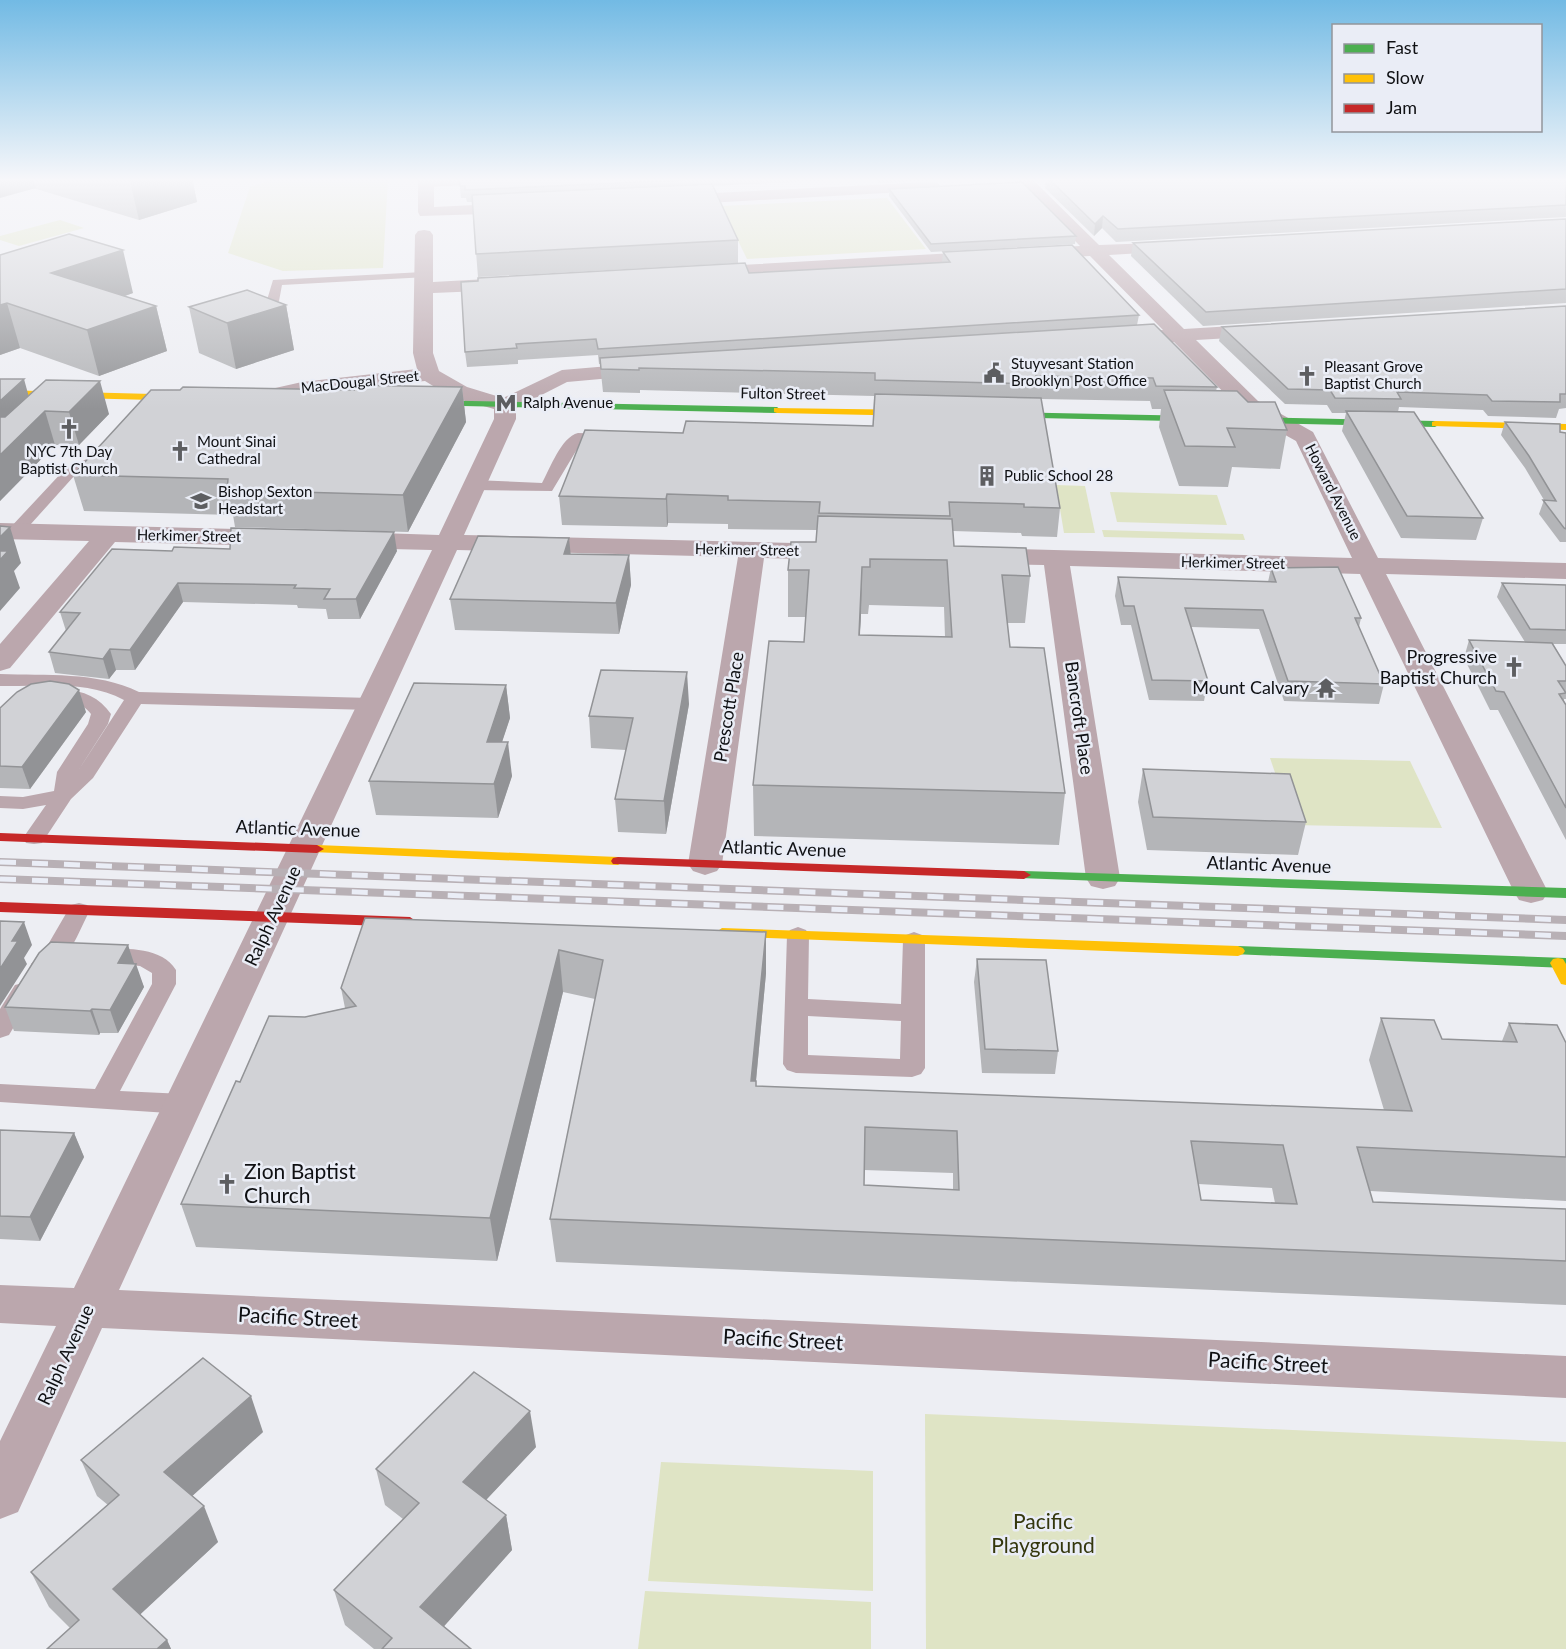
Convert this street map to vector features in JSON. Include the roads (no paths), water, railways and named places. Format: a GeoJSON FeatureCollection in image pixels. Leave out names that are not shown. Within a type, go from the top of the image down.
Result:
{"type":"FeatureCollection","features":[{"type":"Feature","properties":{"kind":"main road"},"geometry":{"type":"LineString","coordinates":[[0,393],[201,398]]}},
{"type":"Feature","properties":{"kind":"main road"},"geometry":{"type":"LineString","coordinates":[[251,399],[314,400]]}},
{"type":"Feature","properties":{"kind":"main road","name":"Fulton Street"},"geometry":{"type":"LineString","coordinates":[[405,402],[855,419],[927,414]]}},
{"type":"Feature","properties":{"kind":"main road"},"geometry":{"type":"LineString","coordinates":[[987,415],[1566,427]]}},
{"type":"Feature","properties":{"kind":"main road","name":"Atlantic Avenue"},"geometry":{"type":"LineString","coordinates":[[0,837],[1566,893]]}},
{"type":"Feature","properties":{"kind":"main road"},"geometry":{"type":"LineString","coordinates":[[0,907],[422,922]]}},
{"type":"Feature","properties":{"kind":"main road"},"geometry":{"type":"LineString","coordinates":[[704,932],[1562,963],[1566,980]]}},
{"type":"Feature","properties":{"kind":"street"},"geometry":{"type":"LineString","coordinates":[[424,255],[423,353],[429,374],[459,392],[505,405],[562,376],[668,368]]}},
{"type":"Feature","properties":{"kind":"street"},"geometry":{"type":"LineString","coordinates":[[681,274],[1023,255]]}},
{"type":"Feature","properties":{"kind":"street","name":"Howard Avenue"},"geometry":{"type":"LineString","coordinates":[[1098,255],[1250,406],[1305,437],[1531,892]]}},
{"type":"Feature","properties":{"kind":"street"},"geometry":{"type":"LineString","coordinates":[[423,282],[527,282]]}},
{"type":"Feature","properties":{"kind":"street"},"geometry":{"type":"LineString","coordinates":[[1104,340],[1281,329]]}},
{"type":"Feature","properties":{"kind":"street","name":"MacDougal Street"},"geometry":{"type":"LineString","coordinates":[[251,399],[336,383],[429,374]]}},
{"type":"Feature","properties":{"kind":"street","name":"Ralph Avenue"},"geometry":{"type":"LineString","coordinates":[[0,1495],[448,543],[504,419],[505,405]]}},
{"type":"Feature","properties":{"kind":"street","name":"Herkimer Street"},"geometry":{"type":"LineString","coordinates":[[7,531],[296,538]]}},
{"type":"Feature","properties":{"kind":"street"},"geometry":{"type":"LineString","coordinates":[[0,662],[108,534]]}},
{"type":"Feature","properties":{"kind":"street","name":"Herkimer Street"},"geometry":{"type":"LineString","coordinates":[[331,539],[857,553]]}},
{"type":"Feature","properties":{"kind":"street","name":"Prescott Place"},"geometry":{"type":"LineString","coordinates":[[705,864],[752,550]]}},
{"type":"Feature","properties":{"kind":"street","name":"Herkimer Street"},"geometry":{"type":"LineString","coordinates":[[962,556],[1566,571]]}},
{"type":"Feature","properties":{"kind":"street","name":"Bancroft Place"},"geometry":{"type":"LineString","coordinates":[[1056,558],[1103,878]]}},
{"type":"Feature","properties":{"kind":"street","name":"Pacific Street"},"geometry":{"type":"LineString","coordinates":[[0,1304],[1566,1377]]}},
{"type":"Feature","properties":{"kind":"lane"},"geometry":{"type":"LineString","coordinates":[[275,322],[260,316],[273,301],[278,282],[423,282]]}},
{"type":"Feature","properties":{"kind":"lane"},"geometry":{"type":"LineString","coordinates":[[49,408],[63,395]]}},
{"type":"Feature","properties":{"kind":"lane"},"geometry":{"type":"LineString","coordinates":[[144,410],[157,397]]}},
{"type":"Feature","properties":{"kind":"lane"},"geometry":{"type":"LineString","coordinates":[[474,485],[547,488],[570,446],[578,437],[626,438]]}},
{"type":"Feature","properties":{"kind":"lane"},"geometry":{"type":"LineString","coordinates":[[7,531],[70,472],[101,458],[117,441]]}},
{"type":"Feature","properties":{"kind":"lane"},"geometry":{"type":"LineString","coordinates":[[0,680],[103,684],[125,691],[135,698],[372,704]]}},
{"type":"Feature","properties":{"kind":"lane"},"geometry":{"type":"LineString","coordinates":[[36,699],[55,696],[80,697],[95,704],[100,714],[98,724],[67,772],[63,795]]}},
{"type":"Feature","properties":{"kind":"lane"},"geometry":{"type":"LineString","coordinates":[[34,838],[63,795],[86,774],[135,698]]}},
{"type":"Feature","properties":{"kind":"lane"},"geometry":{"type":"LineString","coordinates":[[0,802],[23,803],[63,795]]}},
{"type":"Feature","properties":{"kind":"lane"},"geometry":{"type":"LineString","coordinates":[[0,1029],[38,969],[55,953],[79,910]]}},
{"type":"Feature","properties":{"kind":"lane"},"geometry":{"type":"LineString","coordinates":[[798,935],[796,1064],[912,1068],[914,940]]}},
{"type":"Feature","properties":{"kind":"lane"},"geometry":{"type":"LineString","coordinates":[[55,953],[142,958],[156,962],[164,970],[164,984],[102,1100]]}},
{"type":"Feature","properties":{"kind":"lane"},"geometry":{"type":"LineString","coordinates":[[796,1007],[912,1012]]}},
{"type":"Feature","properties":{"kind":"lane"},"geometry":{"type":"LineString","coordinates":[[0,1093],[184,1104]]}},
{"type":"Feature","properties":{"kind":"railway"},"geometry":{"type":"LineString","coordinates":[[0,862],[1566,920]]}},
{"type":"Feature","properties":{"kind":"railway"},"geometry":{"type":"LineString","coordinates":[[0,879],[1566,936]]}},
{"type":"Feature","properties":{"kind":"place","name":"Stuyvesant Station Brooklyn Post Office"},"geometry":{"type":"Point","coordinates":[994,373]}},
{"type":"Feature","properties":{"kind":"place","name":"Pleasant Grove Baptist Church"},"geometry":{"type":"Point","coordinates":[1307,376]}},
{"type":"Feature","properties":{"kind":"place","name":"Ralph Avenue"},"geometry":{"type":"Point","coordinates":[506,403]}},
{"type":"Feature","properties":{"kind":"place","name":"NYC 7th Day Baptist Church"},"geometry":{"type":"Point","coordinates":[69,429]}},
{"type":"Feature","properties":{"kind":"place","name":"Mount Sinai Cathedral"},"geometry":{"type":"Point","coordinates":[180,451]}},
{"type":"Feature","properties":{"kind":"place","name":"Public School 28"},"geometry":{"type":"Point","coordinates":[987,476]}},
{"type":"Feature","properties":{"kind":"place","name":"Bishop Sexton Headstart"},"geometry":{"type":"Point","coordinates":[201,501]}},
{"type":"Feature","properties":{"kind":"place","name":"Progressive Baptist Church"},"geometry":{"type":"Point","coordinates":[1514,667]}},
{"type":"Feature","properties":{"kind":"place","name":"Mount Calvary"},"geometry":{"type":"Point","coordinates":[1326,688]}},
{"type":"Feature","properties":{"kind":"place","name":"Zion Baptist Church"},"geometry":{"type":"Point","coordinates":[227,1184]}},
{"type":"Feature","properties":{"kind":"park label","name":"Pacific Playground"},"geometry":{"type":"Point","coordinates":[1043,1534]}}]}
